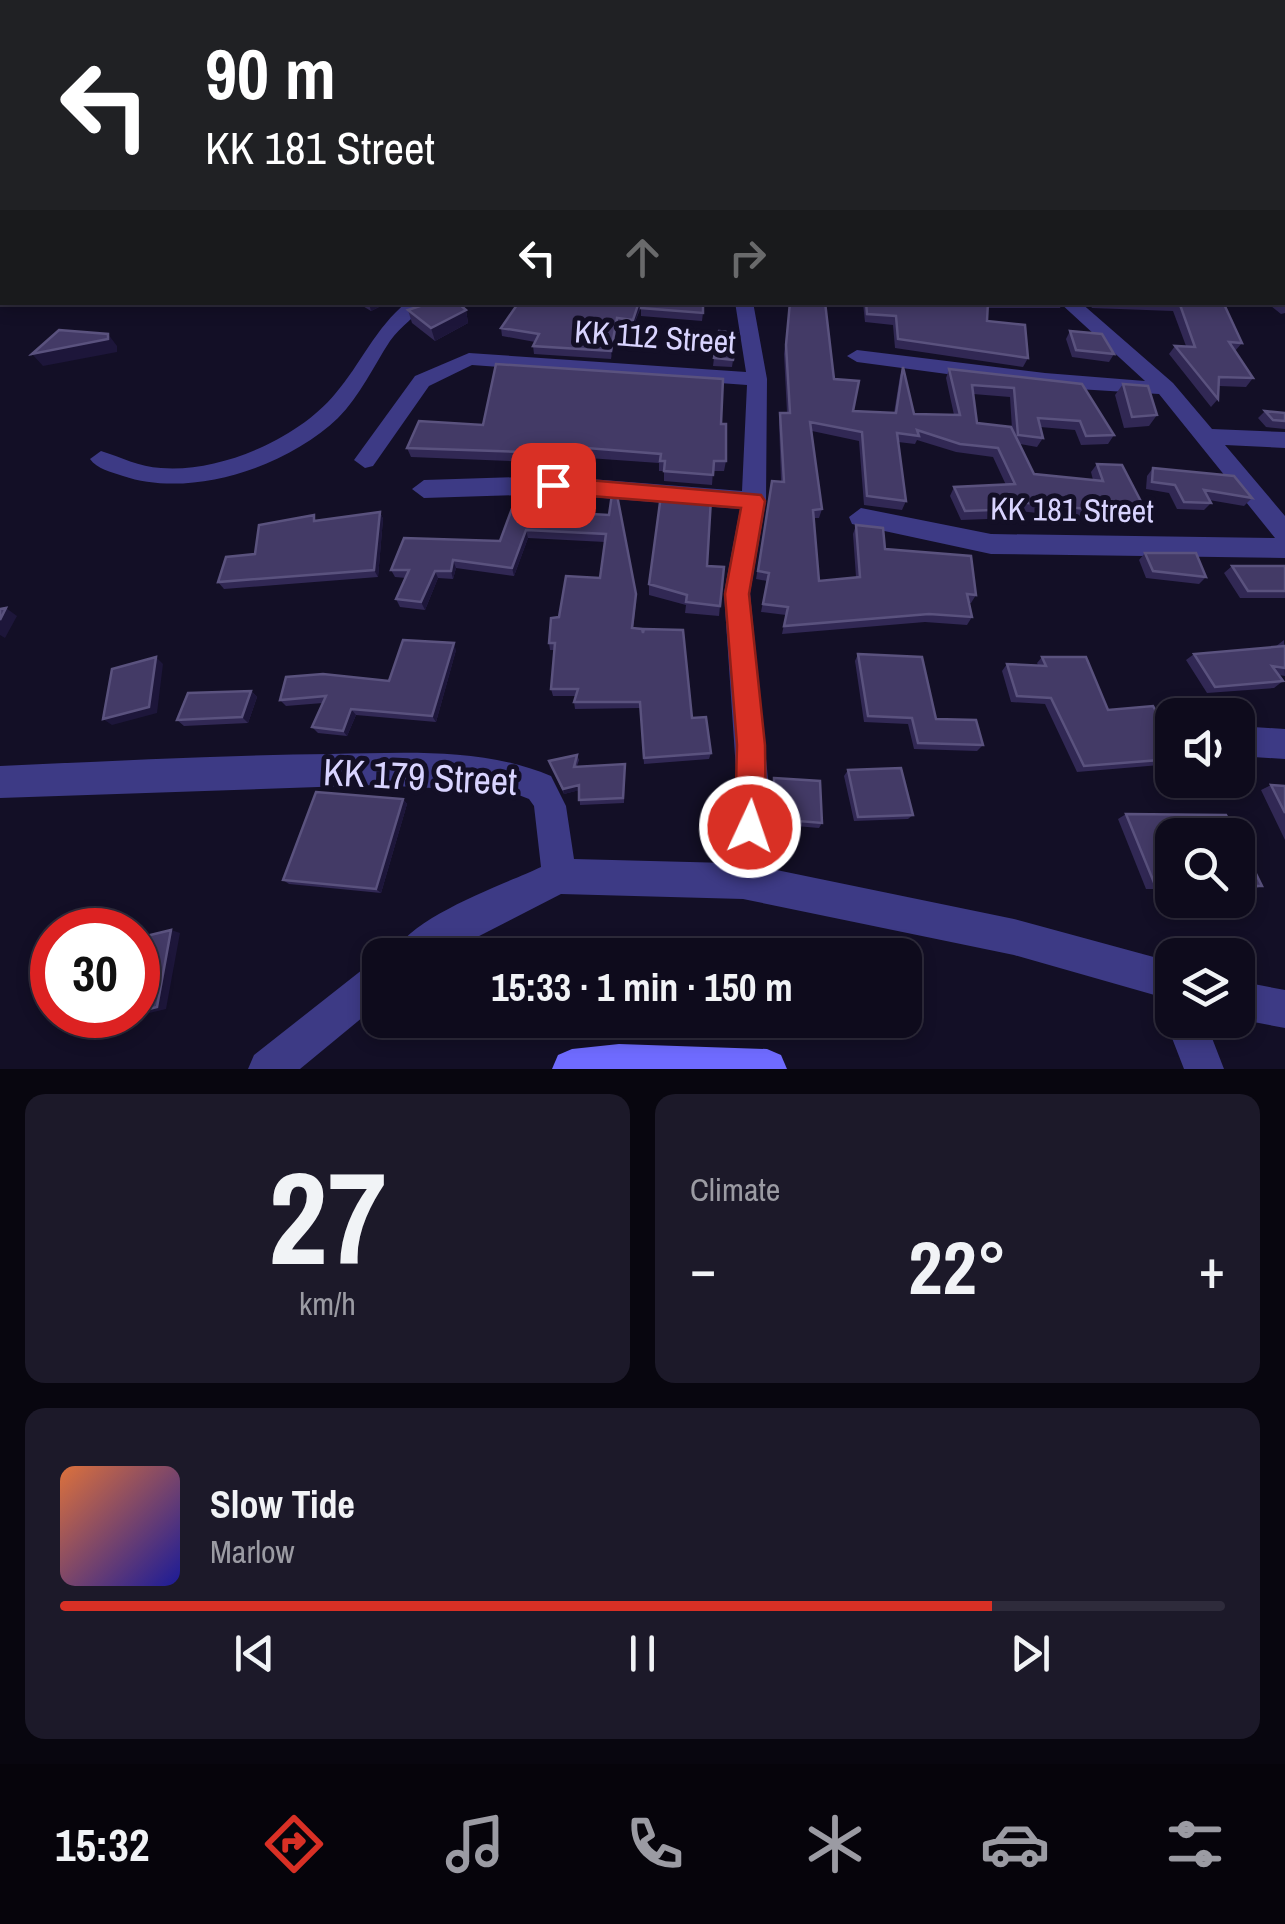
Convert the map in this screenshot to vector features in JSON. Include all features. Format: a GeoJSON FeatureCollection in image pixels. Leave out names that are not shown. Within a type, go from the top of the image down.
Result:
{"type":"FeatureCollection","features":[{"type":"Feature","properties":{"kind":"main road"},"geometry":{"type":"LineString","coordinates":[[572,1069],[619,1064],[767,1069]]}},
{"type":"Feature","properties":{"kind":"street"},"geometry":{"type":"LineString","coordinates":[[100,459],[133,472],[174,478],[235,463],[284,443],[328,415],[355,381],[382,334],[416,305]]}},
{"type":"Feature","properties":{"kind":"street","name":"KK 112 Street"},"geometry":{"type":"LineString","coordinates":[[743,881],[754,800],[737,594],[754,501],[757,378],[745,305]]}},
{"type":"Feature","properties":{"kind":"street"},"geometry":{"type":"LineString","coordinates":[[1071,305],[1166,388],[1285,533]]}},
{"type":"Feature","properties":{"kind":"street"},"geometry":{"type":"LineString","coordinates":[[857,356],[1046,380],[1166,388]]}},
{"type":"Feature","properties":{"kind":"street","name":"KK 112 Street"},"geometry":{"type":"LineString","coordinates":[[366,460],[422,381],[455,362],[488,358],[757,378]]}},
{"type":"Feature","properties":{"kind":"street"},"geometry":{"type":"LineString","coordinates":[[1208,436],[1285,440]]}},
{"type":"Feature","properties":{"kind":"street"},"geometry":{"type":"LineString","coordinates":[[424,490],[553,485],[754,501]]}},
{"type":"Feature","properties":{"kind":"street","name":"KK 181 Street"},"geometry":{"type":"LineString","coordinates":[[861,517],[991,544],[1285,548]]}},
{"type":"Feature","properties":{"kind":"street"},"geometry":{"type":"LineString","coordinates":[[1255,741],[1285,744]]}},
{"type":"Feature","properties":{"kind":"street","name":"KK 179 Street"},"geometry":{"type":"LineString","coordinates":[[0,782],[384,769],[516,774],[539,784],[549,803],[559,876]]}},
{"type":"Feature","properties":{"kind":"street"},"geometry":{"type":"LineString","coordinates":[[434,938],[559,876],[743,881],[1014,937],[1155,978]]}},
{"type":"Feature","properties":{"kind":"street"},"geometry":{"type":"LineString","coordinates":[[268,1069],[362,993]]}},
{"type":"Feature","properties":{"kind":"street"},"geometry":{"type":"LineString","coordinates":[[1255,1004],[1285,1010]]}},
{"type":"Feature","properties":{"kind":"street"},"geometry":{"type":"LineString","coordinates":[[1192,1038],[1204,1069]]}},
{"type":"Feature","properties":{"kind":"building"},"geometry":{"type":"Polygon","coordinates":[[[423,305],[460,305],[466,310],[431,328],[408,310],[423,305]]]}},
{"type":"Feature","properties":{"kind":"building"},"geometry":{"type":"Polygon","coordinates":[[[517,305],[638,305],[633,320],[617,318],[611,351],[533,346],[539,334],[501,328],[517,305]]]}},
{"type":"Feature","properties":{"kind":"building"},"geometry":{"type":"Polygon","coordinates":[[[703,305],[703,313],[641,308],[703,305]]]}},
{"type":"Feature","properties":{"kind":"building"},"geometry":{"type":"Polygon","coordinates":[[[790,305],[825,305],[834,379],[859,381],[853,411],[896,413],[903,367],[914,414],[960,415],[949,369],[1082,384],[1114,435],[1086,436],[1080,421],[1038,418],[1043,438],[1018,435],[1014,388],[972,385],[977,423],[1011,427],[1034,474],[1103,481],[1097,464],[1122,465],[1148,515],[1017,502],[1021,509],[965,511],[954,487],[1015,484],[998,448],[960,444],[917,430],[919,436],[897,433],[906,501],[867,496],[862,432],[810,422],[822,509],[813,510],[819,581],[860,577],[856,525],[883,528],[885,549],[971,556],[976,595],[967,594],[972,617],[929,614],[784,626],[788,607],[763,604],[769,573],[758,571],[772,481],[784,482],[780,413],[790,413],[786,345],[790,305]]]}},
{"type":"Feature","properties":{"kind":"building"},"geometry":{"type":"Polygon","coordinates":[[[866,305],[988,305],[987,321],[1025,325],[1028,358],[898,339],[896,316],[867,314],[866,305]]]}},
{"type":"Feature","properties":{"kind":"building"},"geometry":{"type":"Polygon","coordinates":[[[1180,305],[1224,305],[1242,343],[1229,342],[1253,378],[1219,377],[1218,399],[1175,346],[1195,347],[1180,305]]]}},
{"type":"Feature","properties":{"kind":"building"},"geometry":{"type":"Polygon","coordinates":[[[59,330],[108,334],[108,339],[32,354],[59,330]]]}},
{"type":"Feature","properties":{"kind":"building"},"geometry":{"type":"Polygon","coordinates":[[[719,331],[737,333],[733,360],[714,358],[719,331]]]}},
{"type":"Feature","properties":{"kind":"building"},"geometry":{"type":"Polygon","coordinates":[[[1070,331],[1102,334],[1114,354],[1076,350],[1070,331]]]}},
{"type":"Feature","properties":{"kind":"building"},"geometry":{"type":"Polygon","coordinates":[[[496,364],[723,379],[721,424],[726,424],[726,461],[714,461],[713,475],[664,471],[661,454],[587,448],[586,454],[407,448],[419,421],[483,425],[496,364]]]}},
{"type":"Feature","properties":{"kind":"building"},"geometry":{"type":"Polygon","coordinates":[[[1123,384],[1148,386],[1157,415],[1132,417],[1123,384]]]}},
{"type":"Feature","properties":{"kind":"building"},"geometry":{"type":"Polygon","coordinates":[[[1265,411],[1285,413],[1285,421],[1273,420],[1265,411]]]}},
{"type":"Feature","properties":{"kind":"building"},"geometry":{"type":"Polygon","coordinates":[[[1153,468],[1234,476],[1252,498],[1204,490],[1211,503],[1184,502],[1175,485],[1152,482],[1153,468]]]}},
{"type":"Feature","properties":{"kind":"building"},"geometry":{"type":"Polygon","coordinates":[[[612,494],[617,495],[636,594],[632,628],[642,629],[643,633],[644,629],[683,630],[692,718],[706,717],[711,753],[644,758],[640,702],[574,702],[578,689],[551,689],[555,643],[549,643],[551,618],[559,617],[566,576],[600,578],[606,534],[526,530],[512,568],[453,560],[451,571],[435,571],[421,602],[396,599],[409,570],[391,570],[404,538],[500,541],[517,495],[560,500],[556,512],[609,515],[612,494]]]}},
{"type":"Feature","properties":{"kind":"building"},"geometry":{"type":"Polygon","coordinates":[[[661,495],[711,499],[707,566],[724,567],[720,606],[686,602],[687,595],[649,584],[661,495]]]}},
{"type":"Feature","properties":{"kind":"building"},"geometry":{"type":"Polygon","coordinates":[[[380,512],[374,570],[218,582],[226,557],[255,554],[259,525],[314,515],[314,521],[380,512]]]}},
{"type":"Feature","properties":{"kind":"building"},"geometry":{"type":"Polygon","coordinates":[[[1145,553],[1196,553],[1206,577],[1153,571],[1145,553]]]}},
{"type":"Feature","properties":{"kind":"building"},"geometry":{"type":"Polygon","coordinates":[[[1232,566],[1285,566],[1285,591],[1248,591],[1232,566]]]}},
{"type":"Feature","properties":{"kind":"building"},"geometry":{"type":"Polygon","coordinates":[[[403,640],[454,643],[432,716],[351,709],[343,731],[312,727],[326,696],[280,700],[286,677],[323,674],[389,681],[403,640]]]}},
{"type":"Feature","properties":{"kind":"building"},"geometry":{"type":"Polygon","coordinates":[[[1285,646],[1285,668],[1272,666],[1283,681],[1215,687],[1194,654],[1285,646]]]}},
{"type":"Feature","properties":{"kind":"building"},"geometry":{"type":"Polygon","coordinates":[[[858,654],[922,657],[936,719],[976,720],[983,745],[918,743],[912,718],[868,716],[858,654]]]}},
{"type":"Feature","properties":{"kind":"building"},"geometry":{"type":"Polygon","coordinates":[[[156,657],[149,707],[103,719],[112,669],[156,657]]]}},
{"type":"Feature","properties":{"kind":"building"},"geometry":{"type":"Polygon","coordinates":[[[1042,657],[1086,657],[1108,710],[1153,706],[1155,760],[1084,766],[1051,698],[1017,696],[1007,664],[1046,666],[1042,657]]]}},
{"type":"Feature","properties":{"kind":"building"},"geometry":{"type":"Polygon","coordinates":[[[251,691],[242,717],[177,720],[188,693],[251,691]]]}},
{"type":"Feature","properties":{"kind":"building"},"geometry":{"type":"Polygon","coordinates":[[[577,755],[574,767],[625,764],[623,798],[579,800],[579,785],[563,789],[549,761],[577,755]]]}},
{"type":"Feature","properties":{"kind":"building"},"geometry":{"type":"Polygon","coordinates":[[[901,768],[913,815],[858,817],[848,770],[901,768]]]}},
{"type":"Feature","properties":{"kind":"building"},"geometry":{"type":"Polygon","coordinates":[[[774,778],[820,781],[822,823],[774,819],[774,778]]]}},
{"type":"Feature","properties":{"kind":"building"},"geometry":{"type":"Polygon","coordinates":[[[1271,785],[1285,786],[1285,813],[1271,785]]]}},
{"type":"Feature","properties":{"kind":"building"},"geometry":{"type":"Polygon","coordinates":[[[316,792],[403,799],[376,889],[283,880],[316,792]]]}},
{"type":"Feature","properties":{"kind":"building"},"geometry":{"type":"Polygon","coordinates":[[[1126,814],[1226,815],[1228,818],[1155,818],[1155,885],[1126,814]]]}},
{"type":"Feature","properties":{"kind":"building"},"geometry":{"type":"Polygon","coordinates":[[[171,930],[160,990],[160,933],[171,930]]]}},
{"type":"Feature","properties":{"kind":"route"},"geometry":{"type":"LineString","coordinates":[[553,485],[754,501],[744,539],[737,594],[751,745],[754,800],[750,827]]}}]}
